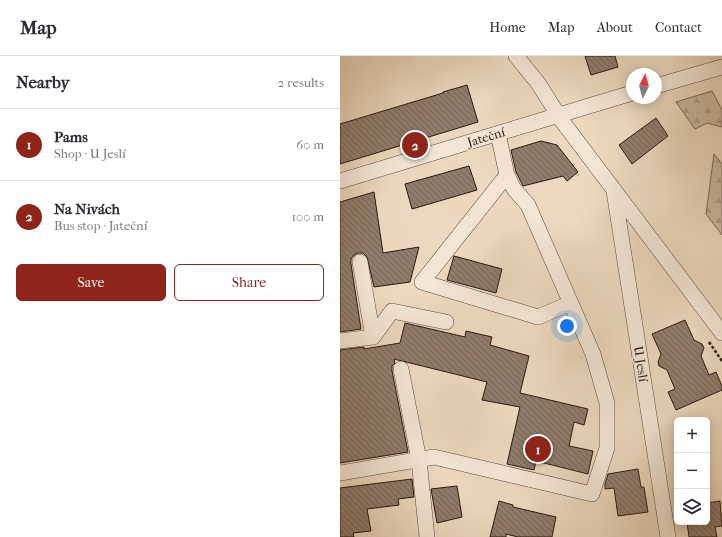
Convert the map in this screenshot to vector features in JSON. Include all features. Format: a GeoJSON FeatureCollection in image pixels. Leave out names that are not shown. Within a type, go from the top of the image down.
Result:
{"type":"FeatureCollection","features":[{"type":"Feature","properties":{"kind":"street"},"geometry":{"type":"LineString","coordinates":[[516,56],[538,83],[558,116],[722,333]]}},
{"type":"Feature","properties":{"kind":"street"},"geometry":{"type":"LineString","coordinates":[[662,84],[722,67]]}},
{"type":"Feature","properties":{"kind":"street","name":"Jateční"},"geometry":{"type":"LineString","coordinates":[[340,181],[626,96]]}},
{"type":"Feature","properties":{"kind":"street"},"geometry":{"type":"LineString","coordinates":[[340,473],[434,458],[592,494],[607,448],[607,403],[593,354],[571,303],[528,205],[514,189],[507,175],[498,134]]}},
{"type":"Feature","properties":{"kind":"street"},"geometry":{"type":"LineString","coordinates":[[507,175],[422,282],[538,317],[571,303]]}},
{"type":"Feature","properties":{"kind":"street","name":"U Jeslí"},"geometry":{"type":"LineString","coordinates":[[614,191],[668,537]]}},
{"type":"Feature","properties":{"kind":"street"},"geometry":{"type":"LineString","coordinates":[[360,262],[373,337]]}},
{"type":"Feature","properties":{"kind":"street"},"geometry":{"type":"LineString","coordinates":[[340,341],[373,337],[392,311],[446,322]]}},
{"type":"Feature","properties":{"kind":"street"},"geometry":{"type":"LineString","coordinates":[[401,369],[419,460],[427,537]]}},
{"type":"Feature","properties":{"kind":"green space"},"geometry":{"type":"Polygon","coordinates":[[[712,91],[722,110],[722,127],[707,123],[695,129],[676,102],[712,91]]]}},
{"type":"Feature","properties":{"kind":"green space"},"geometry":{"type":"Polygon","coordinates":[[[714,154],[722,164],[722,235],[706,214],[714,154]]]}},
{"type":"Feature","properties":{"kind":"building"},"geometry":{"type":"Polygon","coordinates":[[[585,56],[615,56],[618,67],[591,75],[585,56]]]}},
{"type":"Feature","properties":{"kind":"building"},"geometry":{"type":"Polygon","coordinates":[[[467,85],[478,122],[340,164],[340,124],[467,85]]]}},
{"type":"Feature","properties":{"kind":"building"},"geometry":{"type":"Polygon","coordinates":[[[656,118],[668,136],[632,164],[619,145],[656,118]]]}},
{"type":"Feature","properties":{"kind":"building"},"geometry":{"type":"Polygon","coordinates":[[[541,141],[557,145],[578,172],[567,181],[563,176],[523,186],[516,172],[511,150],[541,141]]]}},
{"type":"Feature","properties":{"kind":"building"},"geometry":{"type":"Polygon","coordinates":[[[469,166],[477,190],[412,209],[405,184],[469,166]]]}},
{"type":"Feature","properties":{"kind":"building"},"geometry":{"type":"Polygon","coordinates":[[[374,192],[383,253],[419,247],[410,282],[374,287],[367,257],[363,253],[354,255],[351,259],[351,264],[361,329],[340,332],[340,202],[374,192]]]}},
{"type":"Feature","properties":{"kind":"building"},"geometry":{"type":"Polygon","coordinates":[[[454,256],[502,269],[496,293],[447,280],[454,256]]]}},
{"type":"Feature","properties":{"kind":"building"},"geometry":{"type":"Polygon","coordinates":[[[685,320],[694,340],[702,344],[704,348],[701,356],[709,375],[716,372],[722,386],[722,390],[676,410],[668,392],[675,389],[667,370],[659,366],[658,362],[661,354],[652,334],[685,320]]]}},
{"type":"Feature","properties":{"kind":"building"},"geometry":{"type":"Polygon","coordinates":[[[405,323],[465,337],[466,331],[492,337],[490,345],[529,356],[520,393],[588,409],[584,425],[574,422],[569,446],[593,451],[588,474],[536,461],[534,470],[507,464],[520,407],[482,400],[487,382],[394,359],[395,363],[392,366],[392,371],[408,452],[340,463],[340,350],[364,347],[364,349],[400,343],[405,323]]]}},
{"type":"Feature","properties":{"kind":"building"},"geometry":{"type":"Polygon","coordinates":[[[638,469],[641,487],[644,487],[648,512],[618,516],[614,488],[605,489],[608,474],[638,469]]]}},
{"type":"Feature","properties":{"kind":"building"},"geometry":{"type":"Polygon","coordinates":[[[412,479],[414,497],[398,499],[399,505],[367,509],[371,531],[353,533],[354,537],[340,537],[340,488],[412,479]]]}},
{"type":"Feature","properties":{"kind":"building"},"geometry":{"type":"Polygon","coordinates":[[[457,486],[462,517],[437,523],[431,489],[457,486]]]}},
{"type":"Feature","properties":{"kind":"building"},"geometry":{"type":"Polygon","coordinates":[[[499,501],[513,505],[513,507],[556,517],[552,537],[518,537],[506,534],[506,537],[490,537],[499,501]]]}},
{"type":"Feature","properties":{"kind":"building"},"geometry":{"type":"Polygon","coordinates":[[[720,501],[722,526],[715,527],[717,537],[689,537],[687,525],[710,525],[710,503],[720,501]]]}},
{"type":"Feature","properties":{"kind":"place","name":"Na Nivách"},"geometry":{"type":"Point","coordinates":[415,145]}},
{"type":"Feature","properties":{"kind":"place","name":"Pams"},"geometry":{"type":"Point","coordinates":[538,449]}}]}
